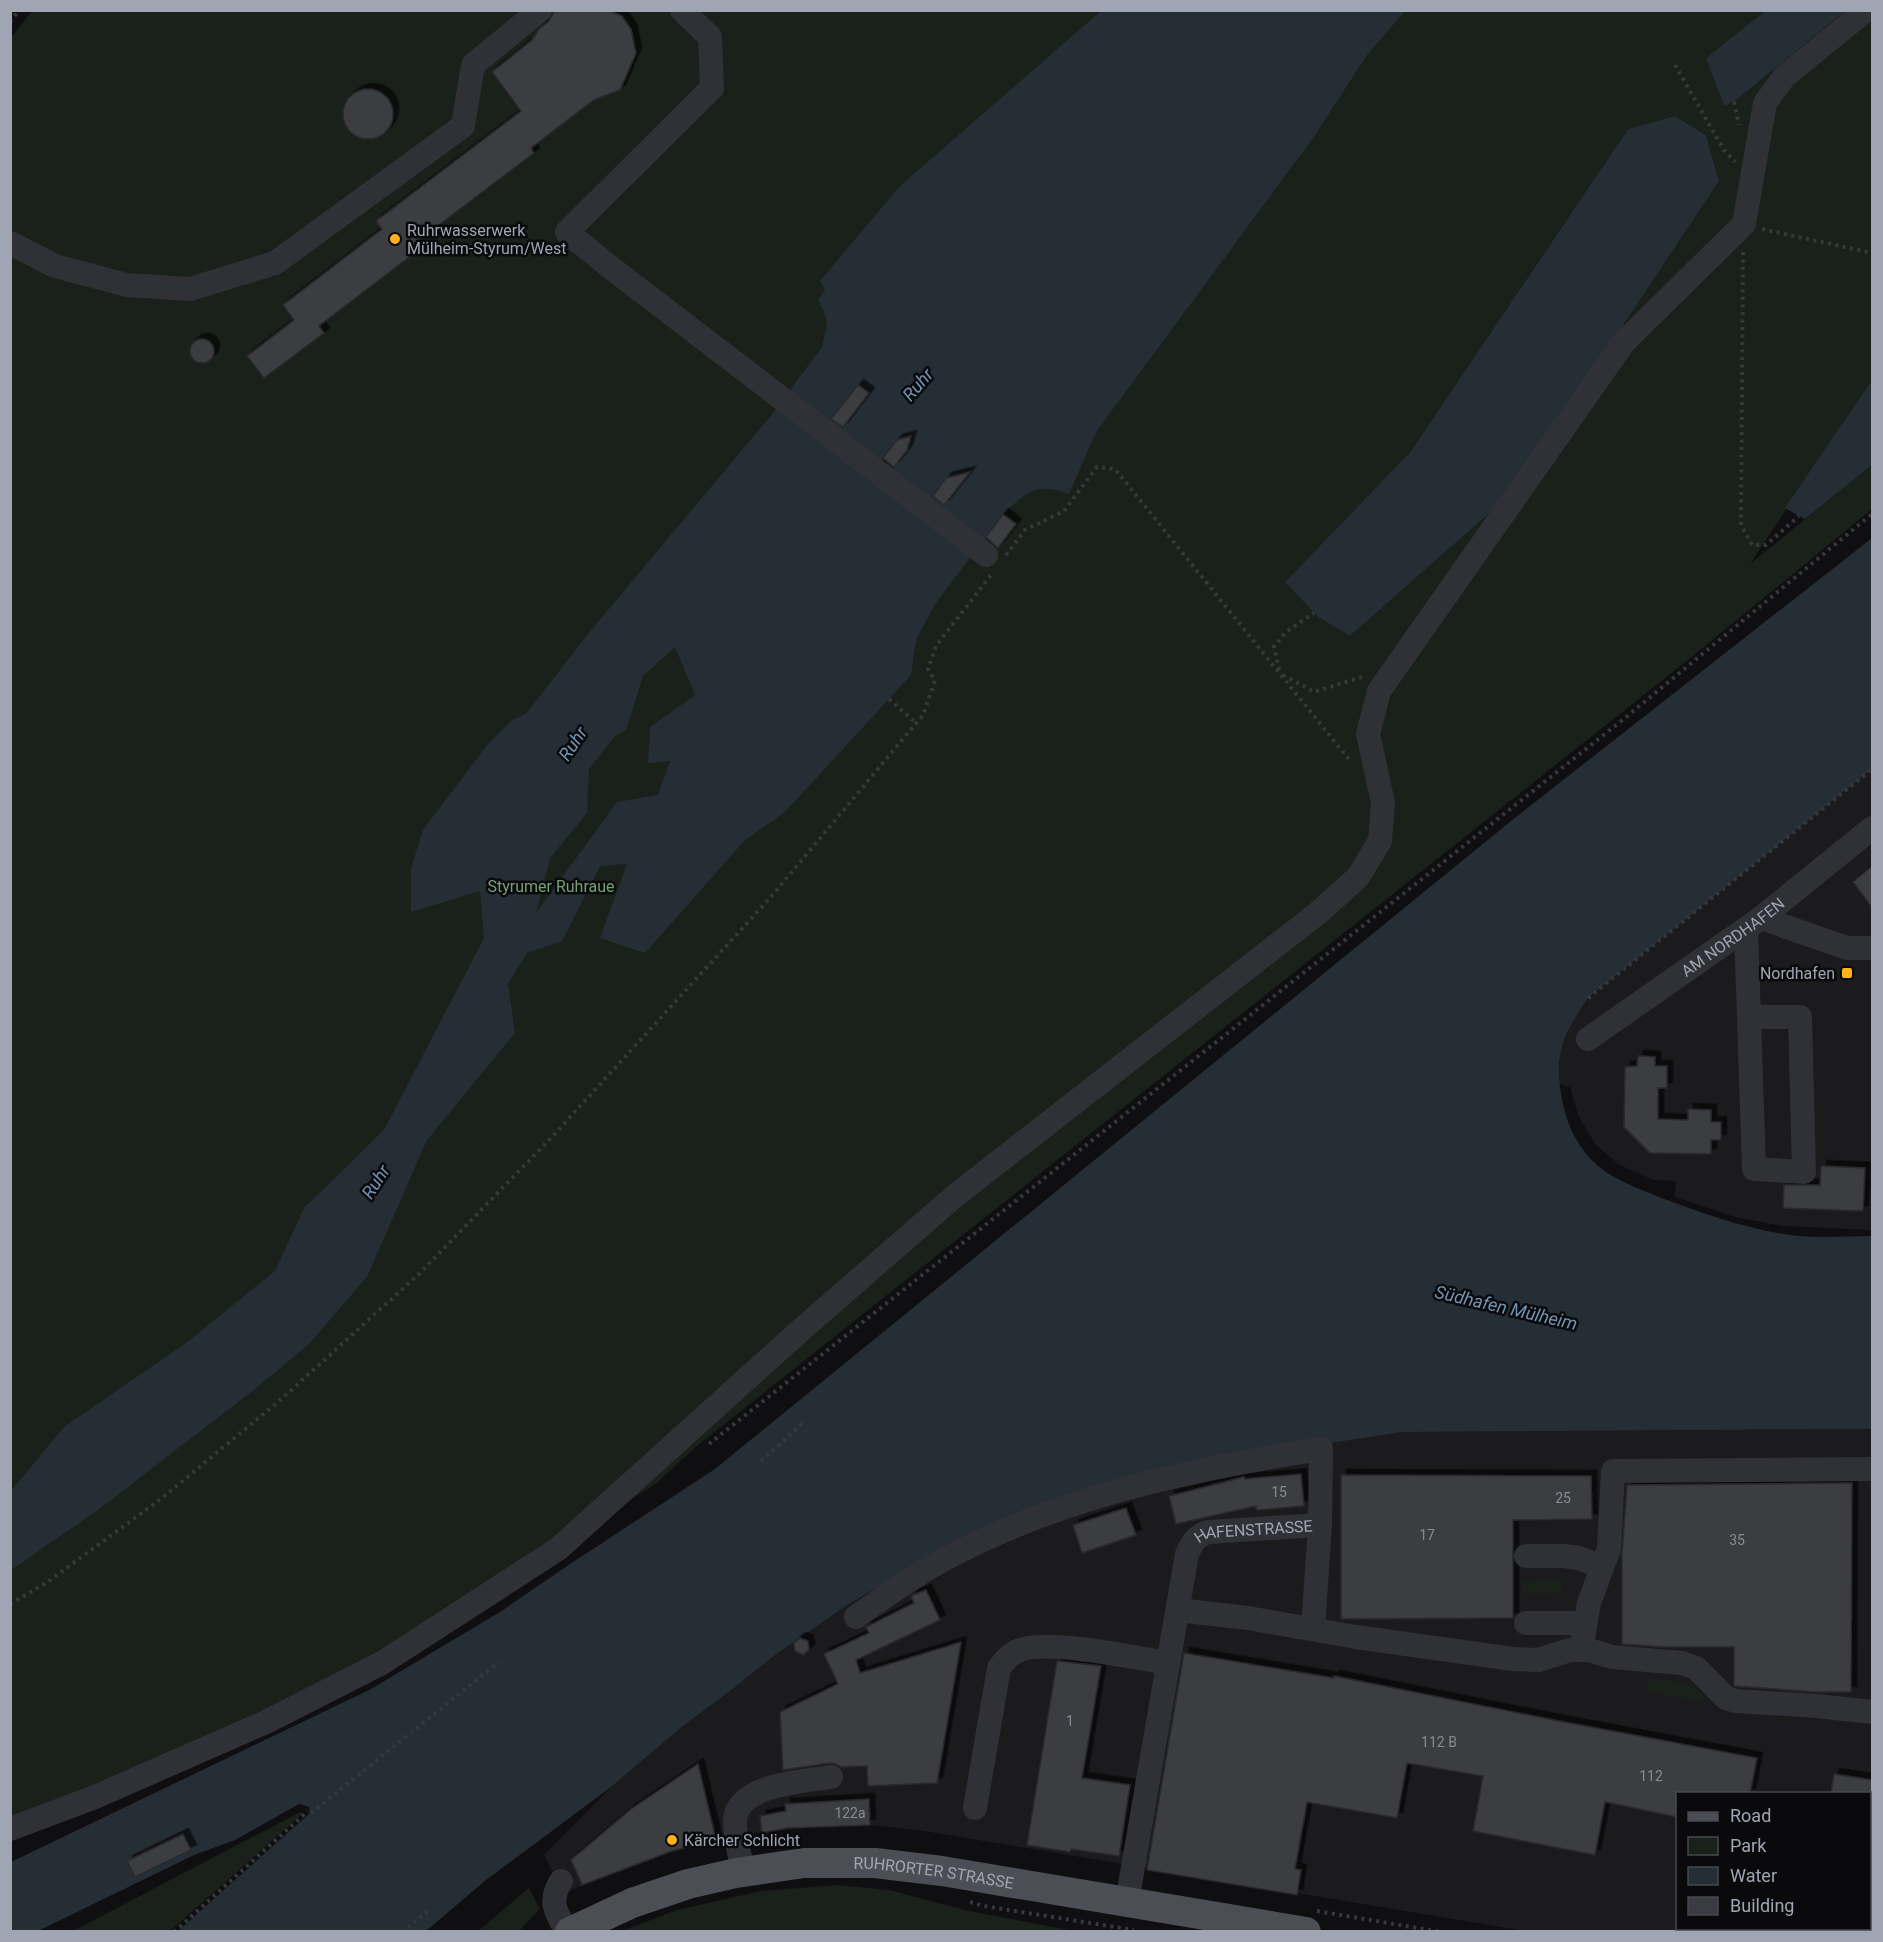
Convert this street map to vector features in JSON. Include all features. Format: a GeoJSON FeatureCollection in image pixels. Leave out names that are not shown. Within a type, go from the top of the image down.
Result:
{"type":"FeatureCollection","features":[{"type":"Feature","properties":{"kind":"main road","name":"RUHRORTER STRASSE"},"geometry":{"type":"LineString","coordinates":[[569,1932],[632,1903],[688,1884],[743,1872],[804,1863],[875,1863],[942,1871],[1124,1916],[1306,1932]]}},
{"type":"Feature","properties":{"kind":"street"},"geometry":{"type":"LineString","coordinates":[[10,243],[55,266],[127,285],[190,288],[275,263],[463,126],[474,65],[540,10]]}},
{"type":"Feature","properties":{"kind":"street"},"geometry":{"type":"LineString","coordinates":[[682,10],[710,37],[712,88],[567,232],[996,559]]}},
{"type":"Feature","properties":{"kind":"street"},"geometry":{"type":"LineString","coordinates":[[10,1829],[96,1797],[266,1722],[371,1668],[558,1549],[802,1329],[956,1195],[1318,913],[1358,877],[1380,841],[1383,803],[1368,734],[1379,691],[1624,342],[1744,224],[1765,104],[1784,77],[1866,10]]}},
{"type":"Feature","properties":{"kind":"street","name":"AM NORDHAFEN"},"geometry":{"type":"LineString","coordinates":[[1588,1039],[1753,924],[1872,828]]}},
{"type":"Feature","properties":{"kind":"street"},"geometry":{"type":"LineString","coordinates":[[1749,1017],[1800,1017],[1804,1172],[1754,1169],[1749,1017],[1753,924],[1847,948],[1872,948]]}},
{"type":"Feature","properties":{"kind":"street"},"geometry":{"type":"LineString","coordinates":[[856,1617],[897,1588],[948,1557],[1016,1526],[1091,1499],[1142,1484],[1236,1462],[1321,1449],[1320,1525]]}},
{"type":"Feature","properties":{"kind":"street"},"geometry":{"type":"LineString","coordinates":[[1581,1650],[1594,1585],[1609,1549],[1613,1471],[1872,1469]]}},
{"type":"Feature","properties":{"kind":"street","name":"HAFENSTRASSE"},"geometry":{"type":"LineString","coordinates":[[1124,1916],[1187,1554],[1192,1543],[1200,1535],[1208,1532],[1320,1525],[1313,1629]]}},
{"type":"Feature","properties":{"kind":"street"},"geometry":{"type":"LineString","coordinates":[[1526,1556],[1571,1557],[1602,1568]]}},
{"type":"Feature","properties":{"kind":"street"},"geometry":{"type":"LineString","coordinates":[[1178,1610],[1248,1618],[1513,1659],[1538,1660],[1570,1650],[1589,1650],[1612,1657],[1682,1663],[1696,1668],[1726,1698],[1736,1701],[1872,1712]]}},
{"type":"Feature","properties":{"kind":"street"},"geometry":{"type":"LineString","coordinates":[[1526,1623],[1585,1623]]}},
{"type":"Feature","properties":{"kind":"street"},"geometry":{"type":"LineString","coordinates":[[975,1808],[999,1668],[1008,1656],[1022,1649],[1040,1647],[1073,1649],[1168,1663]]}},
{"type":"Feature","properties":{"kind":"street"},"geometry":{"type":"LineString","coordinates":[[743,1872],[735,1821],[738,1807],[771,1786],[831,1777]]}},
{"type":"Feature","properties":{"kind":"street"},"geometry":{"type":"LineString","coordinates":[[561,1881],[555,1891],[553,1903],[569,1932]]}},
{"type":"Feature","properties":{"kind":"path"},"geometry":{"type":"LineString","coordinates":[[10,22],[19,10]]}},
{"type":"Feature","properties":{"kind":"path"},"geometry":{"type":"LineString","coordinates":[[1676,65],[1724,150],[1752,180]]}},
{"type":"Feature","properties":{"kind":"path"},"geometry":{"type":"LineString","coordinates":[[1799,516],[1766,545],[1752,545],[1741,525],[1744,224],[1872,254]]}},
{"type":"Feature","properties":{"kind":"path"},"geometry":{"type":"LineString","coordinates":[[10,1604],[46,1583],[162,1498],[278,1402],[419,1274],[551,1138],[770,898],[923,715],[935,681],[928,669],[936,646],[996,559],[1025,530],[1064,511],[1097,467],[1115,469],[1358,770]]}},
{"type":"Feature","properties":{"kind":"path"},"geometry":{"type":"LineString","coordinates":[[704,1448],[1611,729],[1872,514]]}},
{"type":"Feature","properties":{"kind":"path"},"geometry":{"type":"LineString","coordinates":[[1314,613],[1287,631],[1274,646],[1280,673],[1314,692],[1397,665]]}},
{"type":"Feature","properties":{"kind":"path"},"geometry":{"type":"LineString","coordinates":[[889,699],[916,723]]}},
{"type":"Feature","properties":{"kind":"path"},"geometry":{"type":"LineString","coordinates":[[1588,998],[1872,769]]}},
{"type":"Feature","properties":{"kind":"path"},"geometry":{"type":"LineString","coordinates":[[761,1461],[803,1423]]}},
{"type":"Feature","properties":{"kind":"path"},"geometry":{"type":"LineString","coordinates":[[174,1932],[309,1812],[499,1662]]}},
{"type":"Feature","properties":{"kind":"path"},"geometry":{"type":"LineString","coordinates":[[963,1900],[984,1906],[1124,1916]]}},
{"type":"Feature","properties":{"kind":"path"},"geometry":{"type":"LineString","coordinates":[[402,1932],[430,1909]]}},
{"type":"Feature","properties":{"kind":"shaded area"},"geometry":{"type":"Polygon","coordinates":[[[1872,769],[1872,1230],[1783,1226],[1735,1217],[1675,1197],[1676,1181],[1653,1180],[1618,1164],[1595,1144],[1578,1115],[1570,1087],[1559,1084],[1559,1053],[1572,1022],[1588,998],[1872,769]]]}},
{"type":"Feature","properties":{"kind":"shaded area"},"geometry":{"type":"Polygon","coordinates":[[[1872,1429],[1872,1931],[1525,1931],[924,1831],[870,1825],[788,1828],[716,1840],[672,1851],[626,1867],[563,1894],[544,1855],[611,1787],[683,1726],[775,1655],[846,1606],[960,1538],[1163,1469],[1402,1432],[1872,1429]]]}},
{"type":"Feature","properties":{"kind":"green space","name":"Styrumer Ruhraue"},"geometry":{"type":"Polygon","coordinates":[[[32,11],[1765,11],[1707,58],[1724,106],[1734,102],[1845,11],[1872,11],[1872,380],[1750,564],[1872,465],[1872,509],[1693,656],[698,1445],[657,1483],[601,1518],[956,1202],[1340,903],[1377,862],[1386,838],[1312,911],[948,1189],[545,1550],[381,1657],[90,1793],[11,1823],[10,39],[32,11]],[[1675,116],[1628,129],[1411,451],[1285,582],[1318,617],[1350,636],[1511,494],[1719,181],[1706,135],[1675,116]]]}},
{"type":"Feature","properties":{"kind":"green space"},"geometry":{"type":"Polygon","coordinates":[[[1562,1580],[1562,1593],[1523,1594],[1523,1581],[1562,1580]]]}},
{"type":"Feature","properties":{"kind":"green space"},"geometry":{"type":"Polygon","coordinates":[[[1649,1678],[1690,1685],[1702,1694],[1704,1702],[1647,1692],[1649,1678]]]}},
{"type":"Feature","properties":{"kind":"green space"},"geometry":{"type":"Polygon","coordinates":[[[302,1811],[301,1815],[170,1931],[73,1931],[302,1811]]]}},
{"type":"Feature","properties":{"kind":"green space"},"geometry":{"type":"Polygon","coordinates":[[[837,1885],[889,1890],[969,1911],[1074,1931],[622,1931],[677,1910],[761,1891],[837,1885]]]}},
{"type":"Feature","properties":{"kind":"green space"},"geometry":{"type":"Polygon","coordinates":[[[529,1888],[540,1909],[519,1931],[478,1931],[529,1888]]]}},
{"type":"Feature","properties":{"kind":"water","name":"Ruhr"},"geometry":{"type":"Polygon","coordinates":[[[1101,11],[1405,11],[1367,55],[1313,138],[1096,432],[1069,494],[1040,489],[1019,500],[1003,514],[935,604],[916,640],[911,675],[785,812],[745,840],[645,953],[600,938],[627,864],[600,866],[562,941],[527,953],[508,984],[515,1033],[427,1140],[367,1277],[308,1345],[255,1389],[98,1510],[11,1570],[11,1491],[64,1427],[186,1343],[275,1271],[304,1208],[384,1130],[484,938],[480,891],[411,912],[411,868],[423,830],[488,744],[512,720],[526,714],[588,634],[773,413],[822,347],[827,324],[818,300],[825,290],[820,281],[899,187],[1101,11]],[[903,438],[894,443],[879,463],[890,472],[909,444],[903,438]],[[675,647],[643,676],[626,730],[615,736],[589,769],[587,813],[550,858],[536,913],[617,802],[658,795],[670,761],[648,763],[650,727],[695,695],[675,647]]]}},
{"type":"Feature","properties":{"kind":"water"},"geometry":{"type":"Polygon","coordinates":[[[1765,11],[1845,11],[1734,102],[1724,106],[1706,58],[1765,11]]]}},
{"type":"Feature","properties":{"kind":"water"},"geometry":{"type":"Polygon","coordinates":[[[1675,116],[1706,135],[1719,181],[1511,494],[1350,636],[1318,617],[1285,582],[1411,451],[1628,129],[1675,116]]]}},
{"type":"Feature","properties":{"kind":"water"},"geometry":{"type":"Polygon","coordinates":[[[1872,380],[1872,465],[1805,519],[1785,508],[1872,380]]]}},
{"type":"Feature","properties":{"kind":"water","name":"Südhafen Mülheim"},"geometry":{"type":"Polygon","coordinates":[[[1872,538],[1872,769],[1588,998],[1566,1036],[1559,1060],[1559,1073],[1565,1113],[1576,1138],[1592,1160],[1620,1180],[1694,1210],[1781,1234],[1808,1237],[1872,1236],[1872,1429],[1402,1432],[1163,1469],[960,1538],[846,1606],[775,1655],[683,1726],[611,1787],[486,1880],[426,1931],[178,1931],[310,1813],[309,1807],[299,1804],[235,1840],[194,1855],[38,1931],[11,1932],[11,1862],[371,1689],[500,1612],[715,1469],[1516,817],[1872,538]]]}},
{"type":"Feature","properties":{"kind":"building"},"geometry":{"type":"Polygon","coordinates":[[[558,10],[608,10],[622,16],[631,29],[636,53],[620,90],[594,100],[531,148],[534,153],[407,249],[412,255],[319,326],[324,333],[264,378],[247,356],[294,320],[283,305],[382,229],[376,221],[521,111],[492,72],[532,40],[539,29],[558,10]]]}},
{"type":"Feature","properties":{"kind":"building"},"geometry":{"type":"Polygon","coordinates":[[[373,89],[386,96],[392,104],[392,124],[386,132],[378,138],[363,139],[350,132],[344,124],[343,109],[350,96],[358,90],[373,89]]]}},
{"type":"Feature","properties":{"kind":"building"},"geometry":{"type":"Polygon","coordinates":[[[202,339],[211,342],[214,351],[211,360],[202,363],[193,360],[190,351],[193,342],[202,339]]]}},
{"type":"Feature","properties":{"kind":"building"},"geometry":{"type":"Polygon","coordinates":[[[858,385],[869,393],[843,427],[831,419],[858,385]]]}},
{"type":"Feature","properties":{"kind":"building"},"geometry":{"type":"Polygon","coordinates":[[[911,436],[907,450],[894,467],[883,458],[897,440],[911,436]]]}},
{"type":"Feature","properties":{"kind":"building"},"geometry":{"type":"Polygon","coordinates":[[[970,472],[944,505],[933,496],[946,478],[970,472]]]}},
{"type":"Feature","properties":{"kind":"building"},"geometry":{"type":"Polygon","coordinates":[[[1003,514],[1016,524],[998,548],[986,537],[1003,514]]]}},
{"type":"Feature","properties":{"kind":"building"},"geometry":{"type":"Polygon","coordinates":[[[1872,866],[1872,907],[1853,882],[1872,866]]]}},
{"type":"Feature","properties":{"kind":"building"},"geometry":{"type":"Polygon","coordinates":[[[1638,1056],[1655,1057],[1655,1066],[1667,1066],[1667,1088],[1658,1088],[1658,1119],[1688,1120],[1688,1109],[1711,1110],[1711,1122],[1721,1122],[1721,1140],[1711,1140],[1711,1154],[1650,1153],[1624,1127],[1625,1067],[1637,1066],[1638,1056]]]}},
{"type":"Feature","properties":{"kind":"building"},"geometry":{"type":"Polygon","coordinates":[[[1821,1166],[1865,1168],[1863,1211],[1783,1208],[1784,1185],[1820,1185],[1821,1166]]]}},
{"type":"Feature","properties":{"kind":"building"},"geometry":{"type":"Polygon","coordinates":[[[1301,1474],[1304,1506],[1256,1510],[1256,1506],[1176,1524],[1169,1496],[1244,1477],[1245,1479],[1301,1474]]]}},
{"type":"Feature","properties":{"kind":"building"},"geometry":{"type":"Polygon","coordinates":[[[1341,1475],[1591,1476],[1592,1519],[1513,1520],[1513,1618],[1341,1619],[1341,1475]]]}},
{"type":"Feature","properties":{"kind":"building"},"geometry":{"type":"Polygon","coordinates":[[[1852,1483],[1851,1692],[1734,1686],[1734,1647],[1662,1647],[1622,1644],[1622,1554],[1627,1485],[1852,1483]]]}},
{"type":"Feature","properties":{"kind":"building"},"geometry":{"type":"Polygon","coordinates":[[[1126,1508],[1136,1535],[1082,1553],[1073,1525],[1126,1508]]]}},
{"type":"Feature","properties":{"kind":"building"},"geometry":{"type":"Polygon","coordinates":[[[926,1590],[940,1620],[856,1660],[860,1673],[961,1642],[937,1783],[868,1786],[867,1766],[841,1767],[829,1763],[783,1770],[780,1712],[838,1684],[824,1654],[869,1633],[866,1627],[914,1603],[911,1596],[926,1590]]]}},
{"type":"Feature","properties":{"kind":"building"},"geometry":{"type":"Polygon","coordinates":[[[800,1638],[808,1641],[809,1650],[803,1655],[795,1651],[794,1643],[800,1638]]]}},
{"type":"Feature","properties":{"kind":"building"},"geometry":{"type":"Polygon","coordinates":[[[1184,1653],[1334,1678],[1334,1676],[1757,1758],[1750,1792],[1676,1792],[1676,1817],[1605,1802],[1595,1855],[1473,1831],[1483,1776],[1407,1763],[1397,1818],[1307,1802],[1295,1869],[1301,1870],[1297,1895],[1147,1870],[1184,1653]]]}},
{"type":"Feature","properties":{"kind":"building"},"geometry":{"type":"Polygon","coordinates":[[[1057,1661],[1101,1666],[1082,1778],[1130,1785],[1119,1856],[1071,1849],[1070,1852],[1027,1845],[1057,1661]]]}},
{"type":"Feature","properties":{"kind":"building"},"geometry":{"type":"Polygon","coordinates":[[[698,1764],[716,1840],[672,1851],[582,1885],[571,1860],[631,1809],[698,1764]]]}},
{"type":"Feature","properties":{"kind":"building"},"geometry":{"type":"Polygon","coordinates":[[[1834,1774],[1872,1780],[1872,1794],[1871,1792],[1831,1792],[1834,1774]]]}},
{"type":"Feature","properties":{"kind":"building"},"geometry":{"type":"Polygon","coordinates":[[[869,1799],[870,1825],[788,1828],[762,1833],[760,1816],[786,1811],[785,1804],[869,1799]]]}},
{"type":"Feature","properties":{"kind":"building"},"geometry":{"type":"Polygon","coordinates":[[[183,1834],[191,1850],[135,1877],[127,1861],[183,1834]]]}},
{"type":"Feature","properties":{"kind":"place","name":"Ruhrwasserwerk Mülheim-Styrum/West"},"geometry":{"type":"Point","coordinates":[395,239]}},
{"type":"Feature","properties":{"kind":"place","name":"Nordhafen"},"geometry":{"type":"Point","coordinates":[1847,973]}},
{"type":"Feature","properties":{"kind":"place","name":"Kärcher Schlicht"},"geometry":{"type":"Point","coordinates":[672,1840]}}]}
